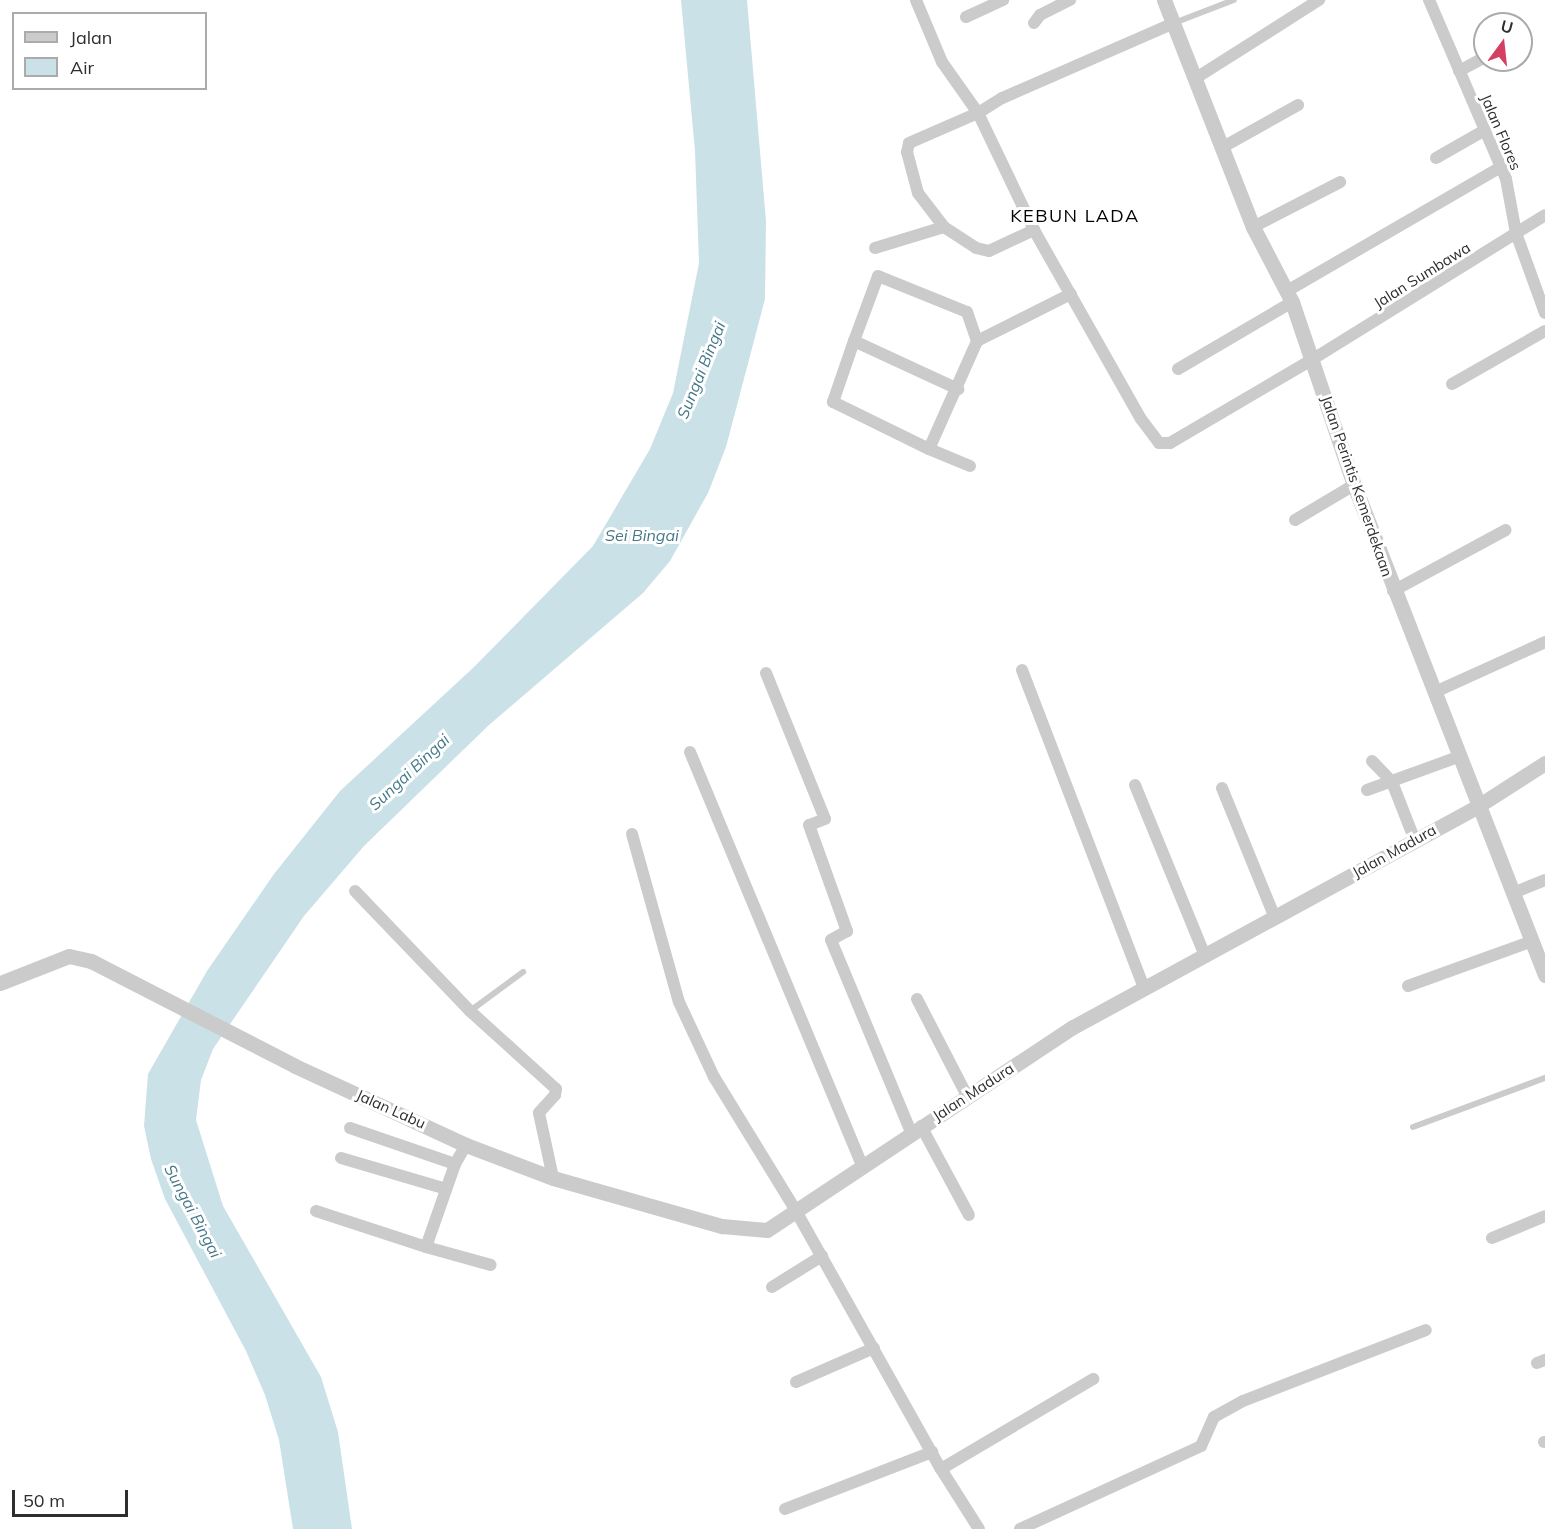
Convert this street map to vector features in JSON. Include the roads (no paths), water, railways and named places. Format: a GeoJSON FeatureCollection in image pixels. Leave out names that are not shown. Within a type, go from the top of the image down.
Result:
{"type":"FeatureCollection","features":[{"type":"Feature","properties":{"kind":"street"},"geometry":{"type":"LineString","coordinates":[[916,0],[942,62],[978,113],[1034,230],[1071,294],[977,341]]}},
{"type":"Feature","properties":{"kind":"street"},"geometry":{"type":"LineString","coordinates":[[966,17],[1003,0]]}},
{"type":"Feature","properties":{"kind":"street"},"geometry":{"type":"LineString","coordinates":[[1034,23],[1046,11],[1070,0]]}},
{"type":"Feature","properties":{"kind":"street","name":"Jalan Perintis Kemerdekaan"},"geometry":{"type":"LineString","coordinates":[[1164,0],[1253,227],[1290,297],[1393,591],[1545,975]]}},
{"type":"Feature","properties":{"kind":"street"},"geometry":{"type":"LineString","coordinates":[[1196,78],[1319,0]]}},
{"type":"Feature","properties":{"kind":"street","name":"Jalan Flores"},"geometry":{"type":"LineString","coordinates":[[1432,1],[1459,71],[1501,167],[1516,233],[1545,313]]}},
{"type":"Feature","properties":{"kind":"street"},"geometry":{"type":"LineString","coordinates":[[1034,230],[988,251],[976,248],[944,227],[918,193],[907,152],[909,143],[978,113],[1002,98],[1174,24]]}},
{"type":"Feature","properties":{"kind":"street"},"geometry":{"type":"LineString","coordinates":[[1459,71],[1473,63]]}},
{"type":"Feature","properties":{"kind":"street"},"geometry":{"type":"LineString","coordinates":[[1223,147],[1298,105]]}},
{"type":"Feature","properties":{"kind":"street"},"geometry":{"type":"LineString","coordinates":[[1436,159],[1485,130]]}},
{"type":"Feature","properties":{"kind":"street"},"geometry":{"type":"LineString","coordinates":[[1178,369],[1501,167]]}},
{"type":"Feature","properties":{"kind":"street"},"geometry":{"type":"LineString","coordinates":[[1253,227],[1340,182]]}},
{"type":"Feature","properties":{"kind":"street","name":"Jalan Sumbawa"},"geometry":{"type":"LineString","coordinates":[[1071,294],[1141,419],[1159,443],[1170,443],[1313,359],[1545,214]]}},
{"type":"Feature","properties":{"kind":"street"},"geometry":{"type":"LineString","coordinates":[[875,248],[944,227]]}},
{"type":"Feature","properties":{"kind":"street"},"geometry":{"type":"LineString","coordinates":[[929,449],[958,389],[977,341],[967,312],[878,276],[833,402],[929,449],[970,466]]}},
{"type":"Feature","properties":{"kind":"street"},"geometry":{"type":"LineString","coordinates":[[1452,384],[1545,332]]}},
{"type":"Feature","properties":{"kind":"street"},"geometry":{"type":"LineString","coordinates":[[854,341],[958,389]]}},
{"type":"Feature","properties":{"kind":"street"},"geometry":{"type":"LineString","coordinates":[[1295,520],[1354,485]]}},
{"type":"Feature","properties":{"kind":"street"},"geometry":{"type":"LineString","coordinates":[[1393,591],[1506,530]]}},
{"type":"Feature","properties":{"kind":"street"},"geometry":{"type":"LineString","coordinates":[[1435,693],[1545,642]]}},
{"type":"Feature","properties":{"kind":"street"},"geometry":{"type":"LineString","coordinates":[[1022,670],[1144,988]]}},
{"type":"Feature","properties":{"kind":"street"},"geometry":{"type":"LineString","coordinates":[[766,673],[825,819],[809,825],[847,930],[831,940],[916,1130],[969,1215]]}},
{"type":"Feature","properties":{"kind":"street"},"geometry":{"type":"LineString","coordinates":[[690,752],[862,1165]]}},
{"type":"Feature","properties":{"kind":"street"},"geometry":{"type":"LineString","coordinates":[[1366,790],[1458,756]]}},
{"type":"Feature","properties":{"kind":"street"},"geometry":{"type":"LineString","coordinates":[[1371,761],[1392,782],[1414,838]]}},
{"type":"Feature","properties":{"kind":"street","name":"Jalan Madura"},"geometry":{"type":"LineString","coordinates":[[796,1210],[1076,1026],[1275,918],[1414,838],[1478,806],[1545,764]]}},
{"type":"Feature","properties":{"kind":"street"},"geometry":{"type":"LineString","coordinates":[[1135,784],[1205,956]]}},
{"type":"Feature","properties":{"kind":"street"},"geometry":{"type":"LineString","coordinates":[[1222,788],[1275,918]]}},
{"type":"Feature","properties":{"kind":"street"},"geometry":{"type":"LineString","coordinates":[[632,834],[680,1002],[723,1095],[796,1210],[941,1469],[979,1529]]}},
{"type":"Feature","properties":{"kind":"street"},"geometry":{"type":"LineString","coordinates":[[1513,893],[1545,880]]}},
{"type":"Feature","properties":{"kind":"street"},"geometry":{"type":"LineString","coordinates":[[355,891],[470,1011],[556,1089],[555,1095],[539,1113],[553,1178]]}},
{"type":"Feature","properties":{"kind":"street"},"geometry":{"type":"LineString","coordinates":[[1408,986],[1532,941]]}},
{"type":"Feature","properties":{"kind":"street","name":"Jalan Labu"},"geometry":{"type":"LineString","coordinates":[[0,983],[69,956],[91,961],[295,1066],[466,1145],[553,1178],[722,1226],[767,1230],[796,1210]]}},
{"type":"Feature","properties":{"kind":"street"},"geometry":{"type":"LineString","coordinates":[[917,999],[967,1096]]}},
{"type":"Feature","properties":{"kind":"street"},"geometry":{"type":"LineString","coordinates":[[350,1128],[454,1164]]}},
{"type":"Feature","properties":{"kind":"street"},"geometry":{"type":"LineString","coordinates":[[426,1247],[454,1164],[466,1145]]}},
{"type":"Feature","properties":{"kind":"street"},"geometry":{"type":"LineString","coordinates":[[341,1158],[446,1189]]}},
{"type":"Feature","properties":{"kind":"street"},"geometry":{"type":"LineString","coordinates":[[316,1211],[426,1247],[491,1265]]}},
{"type":"Feature","properties":{"kind":"street"},"geometry":{"type":"LineString","coordinates":[[1492,1238],[1545,1216]]}},
{"type":"Feature","properties":{"kind":"street"},"geometry":{"type":"LineString","coordinates":[[772,1287],[822,1256]]}},
{"type":"Feature","properties":{"kind":"street"},"geometry":{"type":"LineString","coordinates":[[1020,1529],[1201,1446],[1214,1417],[1243,1401],[1426,1330]]}},
{"type":"Feature","properties":{"kind":"street"},"geometry":{"type":"LineString","coordinates":[[796,1382],[874,1348]]}},
{"type":"Feature","properties":{"kind":"street"},"geometry":{"type":"LineString","coordinates":[[941,1469],[1093,1379]]}},
{"type":"Feature","properties":{"kind":"street"},"geometry":{"type":"LineString","coordinates":[[784,1509],[932,1452]]}},
{"type":"Feature","properties":{"kind":"lane"},"geometry":{"type":"LineString","coordinates":[[1174,24],[1234,0]]}},
{"type":"Feature","properties":{"kind":"lane"},"geometry":{"type":"LineString","coordinates":[[470,1011],[523,972]]}},
{"type":"Feature","properties":{"kind":"lane"},"geometry":{"type":"LineString","coordinates":[[1413,1127],[1545,1078]]}},
{"type":"Feature","properties":{"kind":"water","name":"Sei Bingai"},"geometry":{"type":"Polygon","coordinates":[[[681,0],[747,0],[766,221],[765,299],[726,447],[708,493],[670,561],[643,593],[489,725],[364,846],[304,916],[213,1049],[201,1080],[196,1120],[223,1206],[321,1377],[338,1432],[352,1529],[293,1529],[279,1440],[265,1395],[246,1351],[165,1199],[151,1159],[144,1126],[148,1074],[207,971],[274,874],[340,791],[474,667],[593,546],[650,449],[673,393],[699,263],[695,151],[681,0]]]}},
{"type":"Feature","properties":{"kind":"district","name":"KEBUN LADA"},"geometry":{"type":"Point","coordinates":[1075,216]}},
{"type":"Feature","properties":{"kind":"water label","name":"Sungai Bingai"},"geometry":{"type":"Point","coordinates":[701,370]}},
{"type":"Feature","properties":{"kind":"water label","name":"Sungai Bingai"},"geometry":{"type":"Point","coordinates":[409,772]}},
{"type":"Feature","properties":{"kind":"water label","name":"Sungai Bingai"},"geometry":{"type":"Point","coordinates":[193,1211]}}]}
